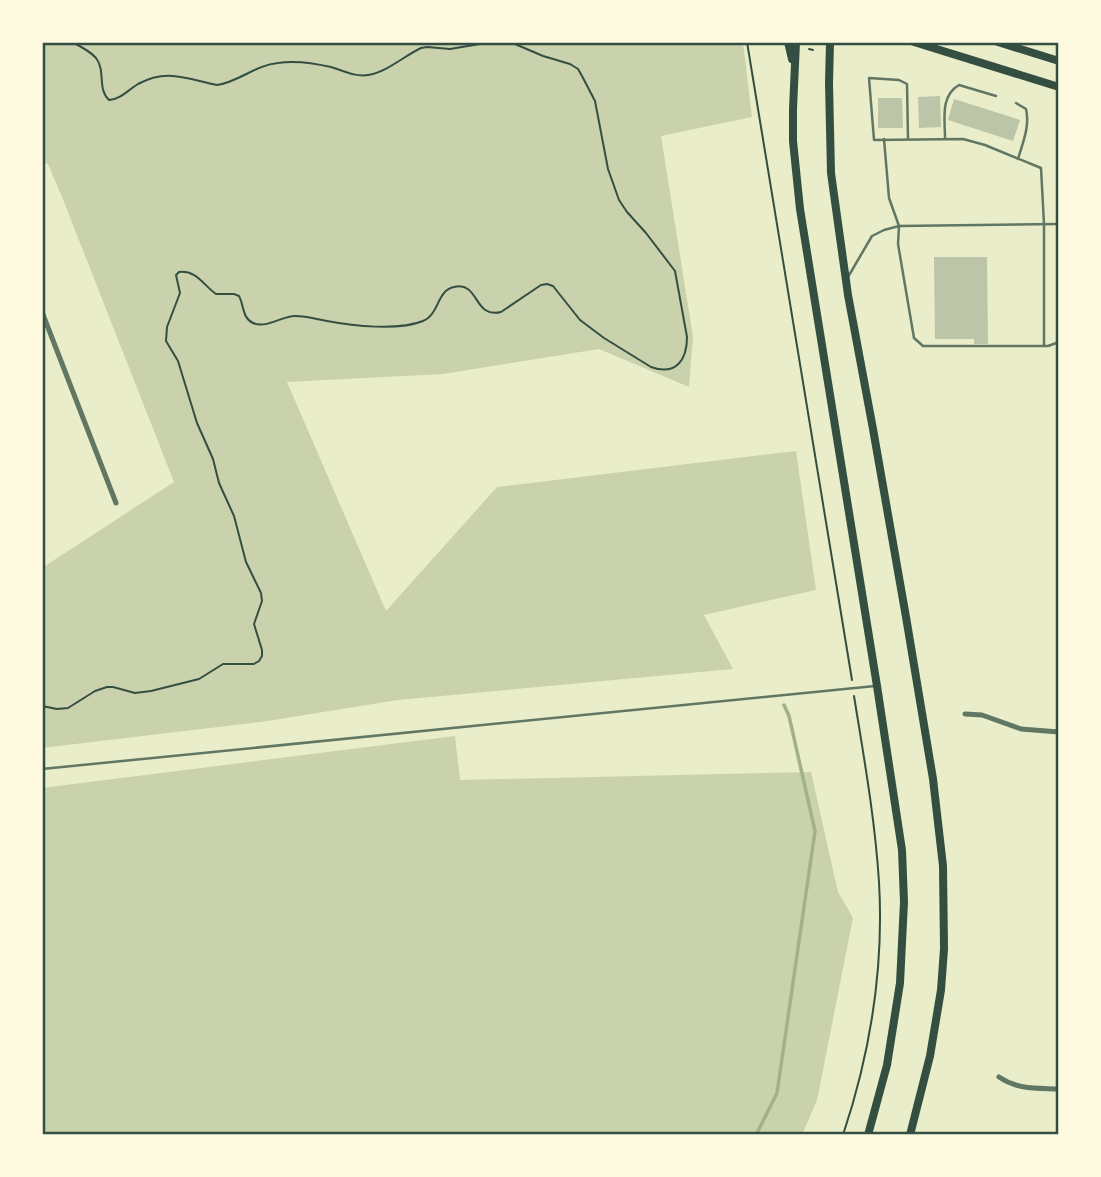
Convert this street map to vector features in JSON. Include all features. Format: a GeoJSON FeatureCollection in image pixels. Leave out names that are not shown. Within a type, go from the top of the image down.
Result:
{"type":"FeatureCollection","features":[{"type":"Feature","properties":{"kind":"main road"},"geometry":{"type":"LineString","coordinates":[[788,42],[795,69]]}},
{"type":"Feature","properties":{"kind":"main road"},"geometry":{"type":"LineString","coordinates":[[796,42],[793,141],[800,209],[902,850],[904,939],[900,983],[893,1037],[868,1135]]}},
{"type":"Feature","properties":{"kind":"main road"},"geometry":{"type":"LineString","coordinates":[[830,42],[831,173],[845,280],[906,617],[933,779],[943,866],[944,949],[941,990],[930,1056],[910,1135]]}},
{"type":"Feature","properties":{"kind":"main road"},"geometry":{"type":"LineString","coordinates":[[914,42],[1059,88]]}},
{"type":"Feature","properties":{"kind":"main road"},"geometry":{"type":"LineString","coordinates":[[998,42],[1059,61]]}},
{"type":"Feature","properties":{"kind":"street"},"geometry":{"type":"LineString","coordinates":[[42,312],[45,330],[117,503]]}},
{"type":"Feature","properties":{"kind":"street"},"geometry":{"type":"LineString","coordinates":[[965,714],[982,715],[1021,729],[1059,732]]}},
{"type":"Feature","properties":{"kind":"street"},"geometry":{"type":"LineString","coordinates":[[999,1077],[1007,1083],[1023,1088],[1059,1089]]}},
{"type":"Feature","properties":{"kind":"lane"},"geometry":{"type":"LineString","coordinates":[[908,139],[907,84],[899,80],[869,78],[874,140],[962,139],[985,145],[1041,168],[1044,346]]}},
{"type":"Feature","properties":{"kind":"lane"},"geometry":{"type":"LineString","coordinates":[[945,139],[944,110],[951,89],[959,85],[996,96]]}},
{"type":"Feature","properties":{"kind":"lane"},"geometry":{"type":"LineString","coordinates":[[1016,103],[1026,109],[1028,117],[1018,159]]}},
{"type":"Feature","properties":{"kind":"lane"},"geometry":{"type":"LineString","coordinates":[[901,104],[908,104]]}},
{"type":"Feature","properties":{"kind":"lane"},"geometry":{"type":"LineString","coordinates":[[884,139],[889,198],[899,226],[898,244],[914,338],[923,346],[1044,346],[1059,342]]}},
{"type":"Feature","properties":{"kind":"lane"},"geometry":{"type":"LineString","coordinates":[[845,280],[872,236],[899,226],[1059,224]]}},
{"type":"Feature","properties":{"kind":"lane"},"geometry":{"type":"LineString","coordinates":[[42,769],[877,685]]}},
{"type":"Feature","properties":{"kind":"path"},"geometry":{"type":"LineString","coordinates":[[72,42],[88,51],[99,62],[103,92],[109,100],[120,97],[145,80],[167,75],[217,85],[234,81],[265,65],[292,62],[320,65],[366,76],[421,48],[450,49],[492,42]]}},
{"type":"Feature","properties":{"kind":"path"},"geometry":{"type":"LineString","coordinates":[[42,706],[68,708],[95,691],[107,687],[135,693],[199,680],[223,664],[257,663],[262,656],[254,624],[262,597],[249,570],[234,516],[197,423],[178,361],[166,341],[167,327],[180,293],[176,275],[178,272],[193,273],[216,294],[234,293],[239,296],[247,319],[257,325],[300,316],[383,327],[413,325],[428,319],[446,290],[458,286],[471,291],[485,311],[495,314],[541,285],[547,284],[553,286],[580,320],[652,367],[659,370],[671,369],[682,360],[687,348],[687,337],[675,271],[619,200],[608,169],[598,112],[591,92],[578,69],[570,64],[504,42]]}},
{"type":"Feature","properties":{"kind":"path"},"geometry":{"type":"LineString","coordinates":[[747,42],[875,829],[879,884],[877,973],[867,1044],[842,1135]]}},
{"type":"Feature","properties":{"kind":"path"},"geometry":{"type":"LineString","coordinates":[[809,49],[813,50]]}},
{"type":"Feature","properties":{"kind":"green space"},"geometry":{"type":"Polygon","coordinates":[[[42,42],[743,42],[752,117],[661,136],[693,337],[689,387],[599,349],[443,374],[287,382],[386,611],[497,487],[796,451],[816,590],[704,615],[733,669],[398,700],[261,722],[42,748],[42,568],[174,482],[62,197],[48,164],[42,162],[42,42]]]}},
{"type":"Feature","properties":{"kind":"green space"},"geometry":{"type":"Polygon","coordinates":[[[455,736],[460,780],[811,772],[838,892],[853,918],[817,1100],[802,1135],[42,1135],[42,788],[455,736]]]}},
{"type":"Feature","properties":{"kind":"building"},"geometry":{"type":"Polygon","coordinates":[[[940,96],[941,127],[919,128],[918,97],[940,96]]]}},
{"type":"Feature","properties":{"kind":"building"},"geometry":{"type":"Polygon","coordinates":[[[878,98],[902,98],[903,128],[878,128],[878,98]]]}},
{"type":"Feature","properties":{"kind":"building"},"geometry":{"type":"Polygon","coordinates":[[[954,99],[1020,120],[1013,141],[948,120],[954,99]]]}},
{"type":"Feature","properties":{"kind":"building"},"geometry":{"type":"Polygon","coordinates":[[[934,257],[987,257],[988,344],[974,344],[974,339],[935,339],[934,257]]]}},
{"type":"Feature","properties":{"kind":"waterway"},"geometry":{"type":"LineString","coordinates":[[756,1135],[777,1093],[815,831],[789,716],[784,705]]}}]}
